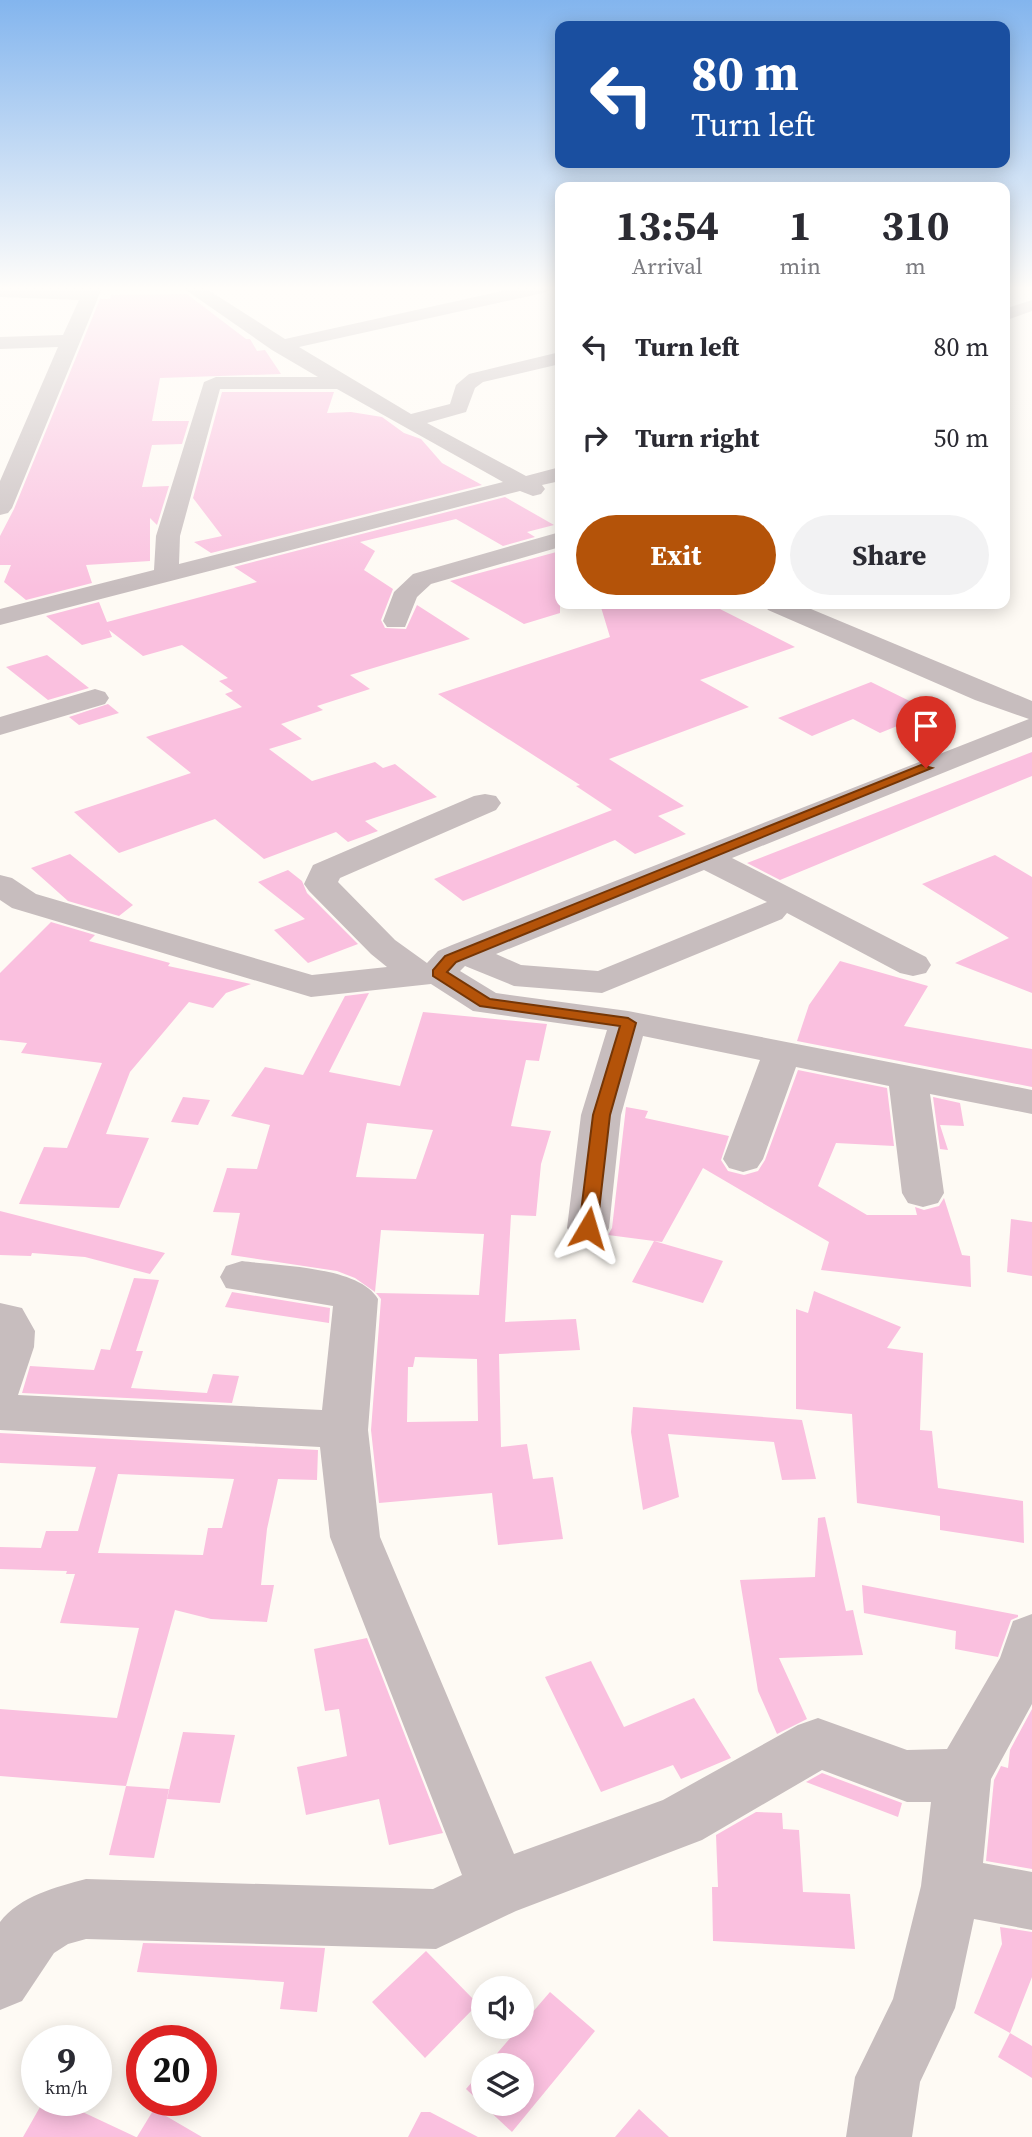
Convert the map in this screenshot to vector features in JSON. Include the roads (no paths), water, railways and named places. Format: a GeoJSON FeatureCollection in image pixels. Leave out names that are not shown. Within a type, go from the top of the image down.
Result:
{"type":"FeatureCollection","features":[{"type":"Feature","properties":{"kind":"street"},"geometry":{"type":"LineString","coordinates":[[0,508],[11,457],[46,388]]}},
{"type":"Feature","properties":{"kind":"street"},"geometry":{"type":"LineString","coordinates":[[166,575],[168,536],[211,388]]}},
{"type":"Feature","properties":{"kind":"street"},"geometry":{"type":"LineString","coordinates":[[351,388],[521,484],[550,497]]}},
{"type":"Feature","properties":{"kind":"street"},"geometry":{"type":"LineString","coordinates":[[408,421],[459,408],[465,388]]}},
{"type":"Feature","properties":{"kind":"street"},"geometry":{"type":"LineString","coordinates":[[0,617],[555,475]]}},
{"type":"Feature","properties":{"kind":"street"},"geometry":{"type":"LineString","coordinates":[[396,621],[402,598],[410,586],[422,579],[555,540]]}},
{"type":"Feature","properties":{"kind":"street"},"geometry":{"type":"LineString","coordinates":[[789,609],[985,694],[1032,711]]}},
{"type":"Feature","properties":{"kind":"street"},"geometry":{"type":"LineString","coordinates":[[0,726],[95,698]]}},
{"type":"Feature","properties":{"kind":"street"},"geometry":{"type":"LineString","coordinates":[[0,885],[24,901],[311,986],[441,967],[705,857],[1032,727]]}},
{"type":"Feature","properties":{"kind":"street"},"geometry":{"type":"LineString","coordinates":[[485,803],[325,872],[321,884],[383,947],[441,967],[602,982],[771,912]]}},
{"type":"Feature","properties":{"kind":"street"},"geometry":{"type":"LineString","coordinates":[[705,857],[913,965]]}},
{"type":"Feature","properties":{"kind":"street"},"geometry":{"type":"LineString","coordinates":[[441,967],[486,1003],[628,1023],[1032,1102]]}},
{"type":"Feature","properties":{"kind":"street"},"geometry":{"type":"LineString","coordinates":[[588,1228],[601,1115],[628,1023]]}},
{"type":"Feature","properties":{"kind":"street"},"geometry":{"type":"LineString","coordinates":[[743,1159],[782,1052]]}},
{"type":"Feature","properties":{"kind":"street"},"geometry":{"type":"LineString","coordinates":[[908,1079],[923,1193]]}},
{"type":"Feature","properties":{"kind":"street"},"geometry":{"type":"LineString","coordinates":[[242,1277],[343,1291],[356,1299],[344,1430],[344,1453],[355,1538],[498,1889]]}},
{"type":"Feature","properties":{"kind":"street"},"geometry":{"type":"LineString","coordinates":[[0,1319],[6,1320],[12,1331],[0,1385]]}},
{"type":"Feature","properties":{"kind":"street"},"geometry":{"type":"LineString","coordinates":[[0,1412],[344,1430]]}},
{"type":"Feature","properties":{"kind":"street"},"geometry":{"type":"LineString","coordinates":[[879,2137],[888,2077],[923,2008],[951,1886],[963,1775],[1026,1663],[1032,1637]]}},
{"type":"Feature","properties":{"kind":"street"},"geometry":{"type":"LineString","coordinates":[[0,1979],[22,1939],[49,1918],[86,1909],[436,1919],[498,1889],[681,1821],[818,1743],[907,1776],[963,1775]]}},
{"type":"Feature","properties":{"kind":"street"},"geometry":{"type":"LineString","coordinates":[[951,1886],[1032,1901]]}}]}
